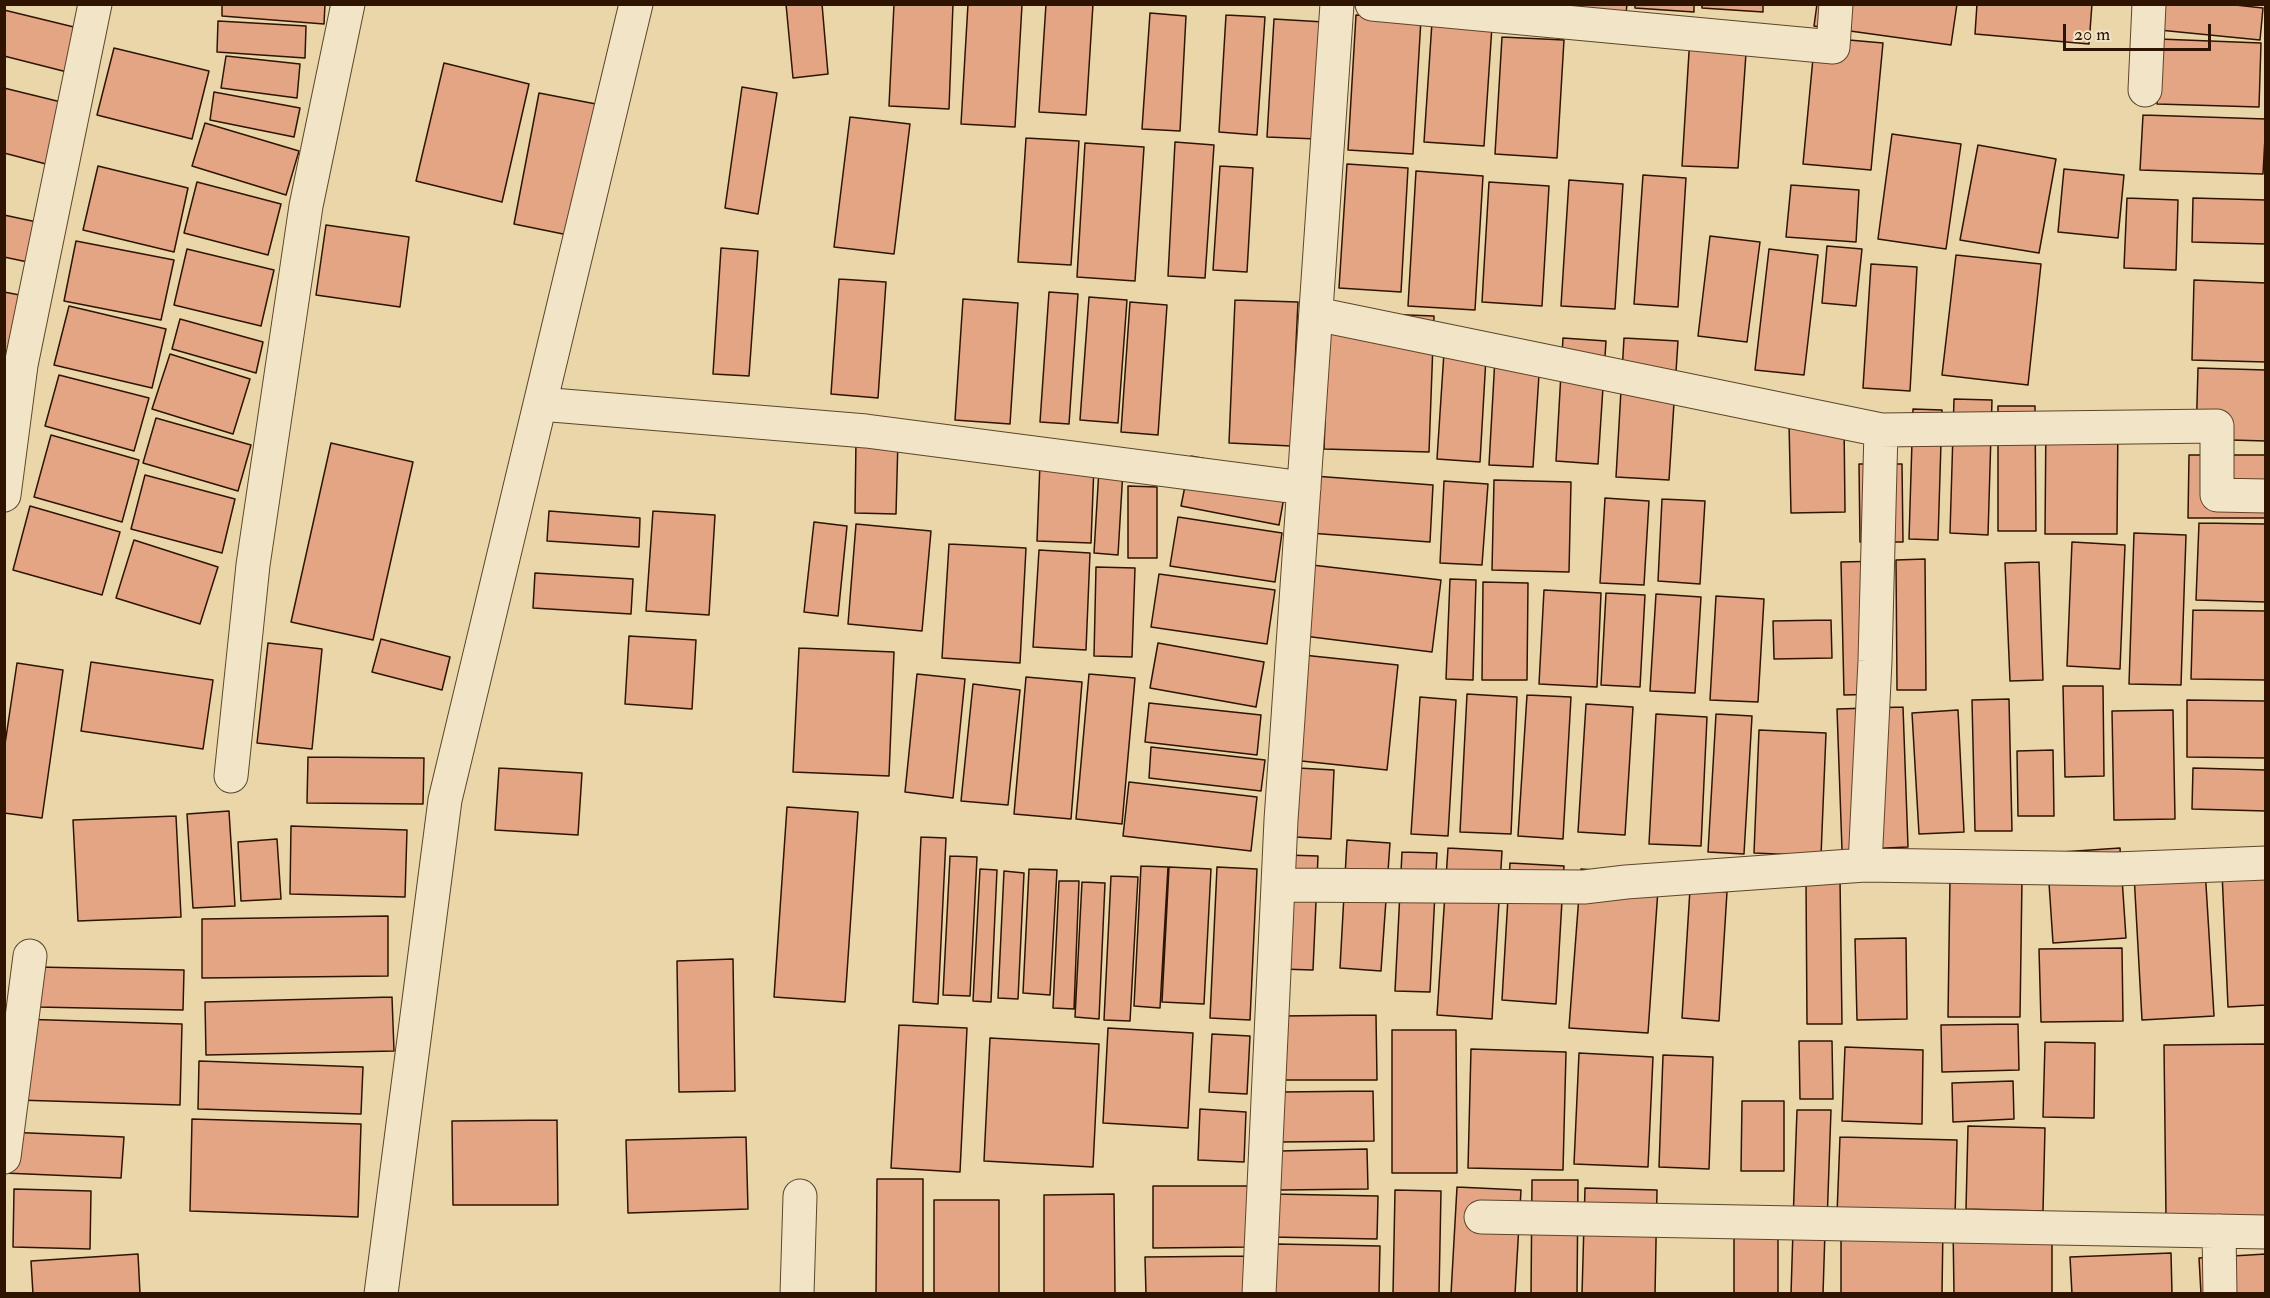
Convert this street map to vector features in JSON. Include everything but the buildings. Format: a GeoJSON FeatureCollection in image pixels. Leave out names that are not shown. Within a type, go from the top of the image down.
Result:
{"type":"FeatureCollection","features":[{"type":"Feature","properties":{"kind":"street"},"geometry":{"type":"LineString","coordinates":[[4,495],[21,365],[95,4]]}},
{"type":"Feature","properties":{"kind":"street"},"geometry":{"type":"LineString","coordinates":[[231,776],[254,565],[306,206],[348,4]]}},
{"type":"Feature","properties":{"kind":"street"},"geometry":{"type":"LineString","coordinates":[[381,1293],[445,800],[636,4]]}},
{"type":"Feature","properties":{"kind":"street"},"geometry":{"type":"LineString","coordinates":[[1259,1293],[1278,885],[1337,4]]}},
{"type":"Feature","properties":{"kind":"street"},"geometry":{"type":"LineString","coordinates":[[1372,4],[1833,47],[1836,4]]}},
{"type":"Feature","properties":{"kind":"street"},"geometry":{"type":"LineString","coordinates":[[2145,90],[2149,4]]}},
{"type":"Feature","properties":{"kind":"street"},"geometry":{"type":"LineString","coordinates":[[1316,314],[1881,430],[2217,426],[2217,495],[2265,496]]}},
{"type":"Feature","properties":{"kind":"street"},"geometry":{"type":"LineString","coordinates":[[540,404],[866,431],[1304,488]]}},
{"type":"Feature","properties":{"kind":"street"},"geometry":{"type":"LineString","coordinates":[[1865,866],[1875,661],[1881,430]]}},
{"type":"Feature","properties":{"kind":"street"},"geometry":{"type":"LineString","coordinates":[[1278,885],[1584,887],[1626,882],[1865,866],[2115,870],[2265,862]]}},
{"type":"Feature","properties":{"kind":"street"},"geometry":{"type":"LineString","coordinates":[[4,1157],[30,956]]}},
{"type":"Feature","properties":{"kind":"street"},"geometry":{"type":"LineString","coordinates":[[797,1293],[800,1196]]}},
{"type":"Feature","properties":{"kind":"street"},"geometry":{"type":"LineString","coordinates":[[1481,1217],[2265,1232]]}},
{"type":"Feature","properties":{"kind":"street"},"geometry":{"type":"LineString","coordinates":[[2219,1231],[2220,1293]]}}]}
